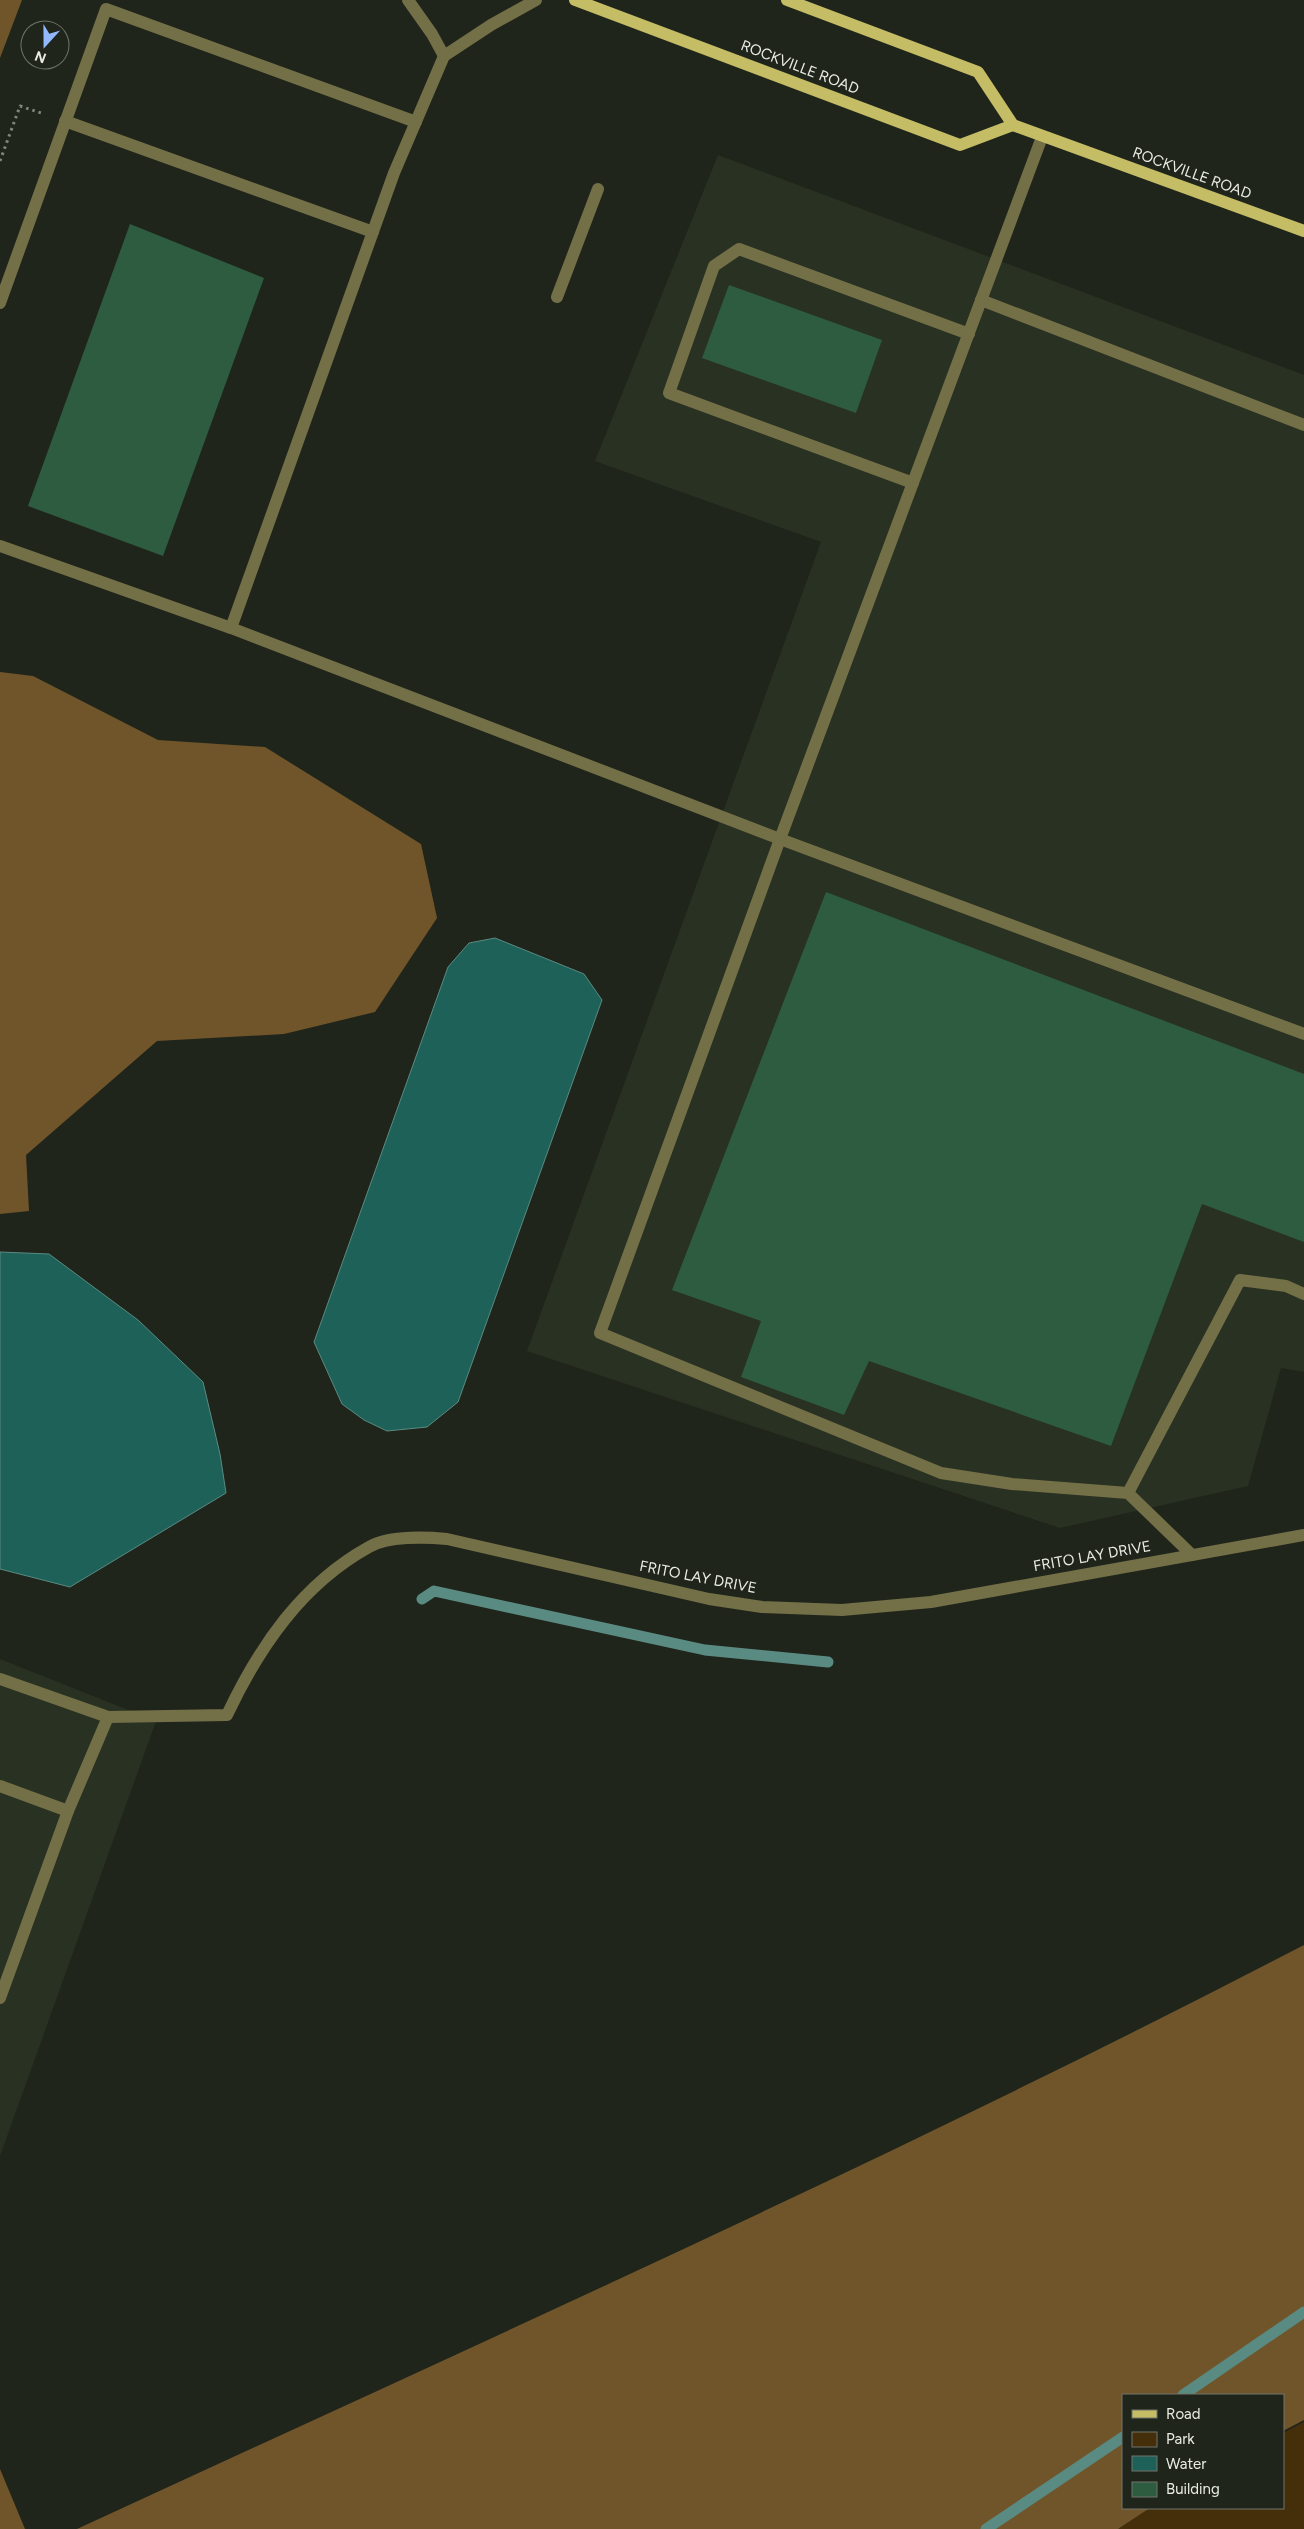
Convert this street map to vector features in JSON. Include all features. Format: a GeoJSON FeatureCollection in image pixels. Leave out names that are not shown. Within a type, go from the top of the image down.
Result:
{"type":"FeatureCollection","features":[{"type":"Feature","properties":{"kind":"main road","name":"ROCKVILLE ROAD"},"geometry":{"type":"LineString","coordinates":[[575,0],[960,145],[1013,125],[1304,231]]}},
{"type":"Feature","properties":{"kind":"main road"},"geometry":{"type":"LineString","coordinates":[[787,0],[978,72],[1013,125]]}},
{"type":"Feature","properties":{"kind":"street"},"geometry":{"type":"LineString","coordinates":[[408,0],[432,34],[444,56]]}},
{"type":"Feature","properties":{"kind":"street"},"geometry":{"type":"LineString","coordinates":[[231,628],[394,173],[444,56],[491,25],[536,0]]}},
{"type":"Feature","properties":{"kind":"street"},"geometry":{"type":"LineString","coordinates":[[0,303],[106,9],[416,122]]}},
{"type":"Feature","properties":{"kind":"street"},"geometry":{"type":"LineString","coordinates":[[65,122],[373,232]]}},
{"type":"Feature","properties":{"kind":"street"},"geometry":{"type":"LineString","coordinates":[[1042,137],[780,839],[600,1333],[941,1473],[1012,1484],[1128,1493],[1192,1555]]}},
{"type":"Feature","properties":{"kind":"street"},"geometry":{"type":"LineString","coordinates":[[557,297],[598,189]]}},
{"type":"Feature","properties":{"kind":"street"},"geometry":{"type":"LineString","coordinates":[[913,483],[669,393],[714,266],[739,249],[969,334]]}},
{"type":"Feature","properties":{"kind":"street"},"geometry":{"type":"LineString","coordinates":[[981,300],[1304,425]]}},
{"type":"Feature","properties":{"kind":"street"},"geometry":{"type":"LineString","coordinates":[[0,546],[231,628],[780,839],[1304,1034]]}},
{"type":"Feature","properties":{"kind":"street"},"geometry":{"type":"LineString","coordinates":[[1128,1493],[1240,1280],[1286,1286],[1304,1294]]}},
{"type":"Feature","properties":{"kind":"street","name":"FRITO LAY DRIVE"},"geometry":{"type":"LineString","coordinates":[[108,1717],[227,1715],[243,1681],[275,1631],[305,1596],[332,1569],[369,1546],[416,1536],[447,1540],[710,1599],[762,1607],[842,1610],[931,1602],[1304,1535]]}},
{"type":"Feature","properties":{"kind":"street"},"geometry":{"type":"LineString","coordinates":[[0,1679],[108,1717],[68,1811],[0,1998]]}},
{"type":"Feature","properties":{"kind":"street"},"geometry":{"type":"LineString","coordinates":[[0,1786],[68,1811]]}},
{"type":"Feature","properties":{"kind":"path"},"geometry":{"type":"LineString","coordinates":[[0,161],[20,106],[65,122]]}},
{"type":"Feature","properties":{"kind":"shaded area"},"geometry":{"type":"Polygon","coordinates":[[[0,0],[22,0],[0,58],[0,0]]]}},
{"type":"Feature","properties":{"kind":"shaded area"},"geometry":{"type":"Polygon","coordinates":[[[718,155],[1304,375],[1304,1372],[1281,1368],[1248,1486],[1060,1528],[527,1351],[821,542],[595,461],[718,155]]]}},
{"type":"Feature","properties":{"kind":"shaded area"},"geometry":{"type":"Polygon","coordinates":[[[0,672],[33,676],[158,740],[265,747],[421,844],[437,918],[375,1012],[284,1034],[157,1041],[26,1155],[29,1211],[0,1214],[0,672]]]}},
{"type":"Feature","properties":{"kind":"shaded area"},"geometry":{"type":"Polygon","coordinates":[[[0,1659],[156,1721],[0,2156],[0,1659]]]}},
{"type":"Feature","properties":{"kind":"shaded area"},"geometry":{"type":"Polygon","coordinates":[[[1304,1945],[1304,2420],[1284,2430],[1284,2394],[1122,2394],[1122,2509],[1148,2509],[1118,2529],[77,2529],[540,2316],[847,2172],[1153,2022],[1304,1945]]]}},
{"type":"Feature","properties":{"kind":"shaded area"},"geometry":{"type":"Polygon","coordinates":[[[0,2469],[25,2529],[0,2529],[0,2469]]]}},
{"type":"Feature","properties":{"kind":"green space"},"geometry":{"type":"Polygon","coordinates":[[[1304,2422],[1304,2529],[1118,2529],[1148,2509],[1284,2509],[1284,2432],[1304,2422]]]}},
{"type":"Feature","properties":{"kind":"water"},"geometry":{"type":"Polygon","coordinates":[[[495,938],[584,974],[602,1000],[458,1402],[427,1427],[387,1431],[364,1420],[342,1404],[314,1342],[448,967],[469,943],[495,938]]]}},
{"type":"Feature","properties":{"kind":"water"},"geometry":{"type":"Polygon","coordinates":[[[0,1252],[49,1254],[138,1320],[203,1382],[220,1454],[226,1493],[70,1587],[0,1569],[0,1252]]]}},
{"type":"Feature","properties":{"kind":"building"},"geometry":{"type":"Polygon","coordinates":[[[130,224],[264,278],[163,556],[28,506],[130,224]]]}},
{"type":"Feature","properties":{"kind":"building"},"geometry":{"type":"Polygon","coordinates":[[[729,285],[882,340],[856,413],[702,358],[729,285]]]}},
{"type":"Feature","properties":{"kind":"building"},"geometry":{"type":"Polygon","coordinates":[[[826,892],[1304,1074],[1304,1242],[1202,1204],[1111,1446],[869,1361],[844,1415],[741,1377],[761,1321],[672,1290],[826,892]]]}},
{"type":"Feature","properties":{"kind":"waterway"},"geometry":{"type":"LineString","coordinates":[[422,1599],[434,1591],[705,1650],[828,1662]]}},
{"type":"Feature","properties":{"kind":"waterway"},"geometry":{"type":"LineString","coordinates":[[1184,2394],[1304,2312]]}},
{"type":"Feature","properties":{"kind":"waterway"},"geometry":{"type":"LineString","coordinates":[[986,2529],[1122,2438]]}}]}
